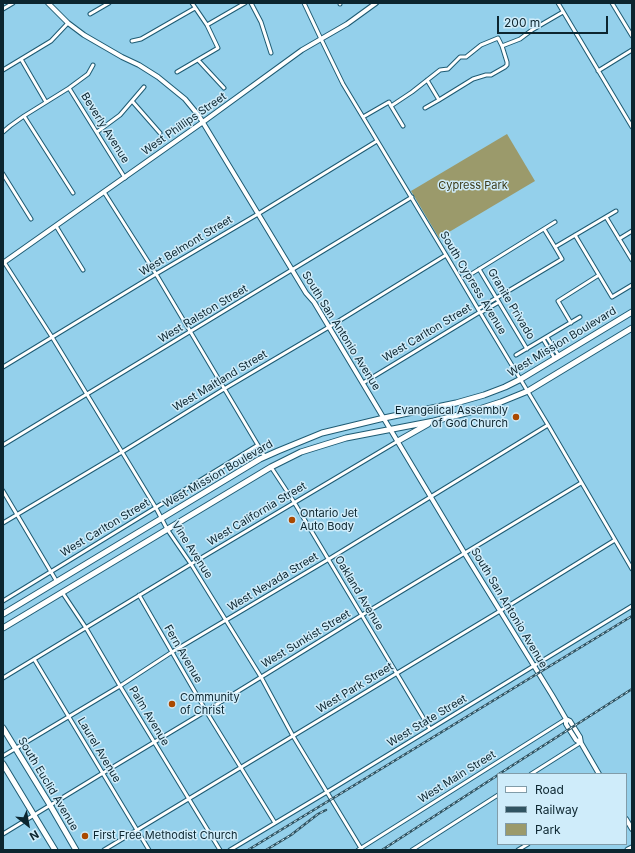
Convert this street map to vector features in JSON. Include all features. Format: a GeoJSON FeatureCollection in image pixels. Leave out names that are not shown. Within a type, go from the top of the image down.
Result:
{"type":"FeatureCollection","features":[{"type":"Feature","properties":{"kind":"main road","name":"West Mission Boulevard"},"geometry":{"type":"LineString","coordinates":[[3,614],[260,459],[322,433],[456,403],[484,395],[521,380],[632,312]]}},
{"type":"Feature","properties":{"kind":"main road","name":"West Mission Boulevard"},"geometry":{"type":"LineString","coordinates":[[3,628],[271,467],[301,452],[346,438],[434,421],[501,402],[528,391],[632,328]]}},
{"type":"Feature","properties":{"kind":"main road"},"geometry":{"type":"LineString","coordinates":[[398,441],[434,421]]}},
{"type":"Feature","properties":{"kind":"main road","name":"South Euclid Avenue"},"geometry":{"type":"LineString","coordinates":[[3,728],[76,850]]}},
{"type":"Feature","properties":{"kind":"main road"},"geometry":{"type":"LineString","coordinates":[[3,764],[55,850]]}},
{"type":"Feature","properties":{"kind":"main road"},"geometry":{"type":"LineString","coordinates":[[628,850],[632,848]]}},
{"type":"Feature","properties":{"kind":"street"},"geometry":{"type":"LineString","coordinates":[[3,9],[13,3]]}},
{"type":"Feature","properties":{"kind":"street","name":"South San Antonio Avenue"},"geometry":{"type":"LineString","coordinates":[[48,3],[68,24],[84,35],[158,77],[184,99],[199,116],[306,293],[314,302],[363,382],[465,554],[566,719],[566,724],[576,740],[580,742],[599,773]]}},
{"type":"Feature","properties":{"kind":"street"},"geometry":{"type":"LineString","coordinates":[[90,14],[110,3]]}},
{"type":"Feature","properties":{"kind":"street"},"geometry":{"type":"LineString","coordinates":[[177,72],[218,48],[207,25],[192,3]]}},
{"type":"Feature","properties":{"kind":"street"},"geometry":{"type":"LineString","coordinates":[[207,25],[245,3]]}},
{"type":"Feature","properties":{"kind":"street"},"geometry":{"type":"LineString","coordinates":[[251,3],[261,22],[271,54]]}},
{"type":"Feature","properties":{"kind":"street","name":"South Cypress Avenue"},"geometry":{"type":"LineString","coordinates":[[304,3],[343,84],[528,391],[632,569]]}},
{"type":"Feature","properties":{"kind":"street","name":"West Phillips Street"},"geometry":{"type":"LineString","coordinates":[[4,262],[125,178],[297,54],[347,24],[376,3]]}},
{"type":"Feature","properties":{"kind":"street"},"geometry":{"type":"LineString","coordinates":[[558,3],[632,127]]}},
{"type":"Feature","properties":{"kind":"street"},"geometry":{"type":"LineString","coordinates":[[612,3],[632,36]]}},
{"type":"Feature","properties":{"kind":"street"},"geometry":{"type":"LineString","coordinates":[[132,41],[141,39],[195,8]]}},
{"type":"Feature","properties":{"kind":"street"},"geometry":{"type":"LineString","coordinates":[[502,46],[520,39],[532,30],[563,12]]}},
{"type":"Feature","properties":{"kind":"street"},"geometry":{"type":"LineString","coordinates":[[3,70],[51,41],[68,24]]}},
{"type":"Feature","properties":{"kind":"street"},"geometry":{"type":"LineString","coordinates":[[391,106],[440,70],[448,68],[460,57],[466,57],[481,45],[498,38],[502,46],[507,66],[493,75],[473,79],[425,108]]}},
{"type":"Feature","properties":{"kind":"street"},"geometry":{"type":"LineString","coordinates":[[598,71],[632,50]]}},
{"type":"Feature","properties":{"kind":"street"},"geometry":{"type":"LineString","coordinates":[[21,59],[46,102]]}},
{"type":"Feature","properties":{"kind":"street"},"geometry":{"type":"LineString","coordinates":[[198,60],[224,88]]}},
{"type":"Feature","properties":{"kind":"street"},"geometry":{"type":"LineString","coordinates":[[3,132],[24,116],[70,88],[88,74],[93,65]]}},
{"type":"Feature","properties":{"kind":"street"},"geometry":{"type":"LineString","coordinates":[[427,80],[439,100]]}},
{"type":"Feature","properties":{"kind":"street"},"geometry":{"type":"LineString","coordinates":[[97,132],[120,115],[144,87]]}},
{"type":"Feature","properties":{"kind":"street","name":"Beverly Avenue"},"geometry":{"type":"LineString","coordinates":[[70,88],[125,178]]}},
{"type":"Feature","properties":{"kind":"street"},"geometry":{"type":"LineString","coordinates":[[132,101],[160,133]]}},
{"type":"Feature","properties":{"kind":"street"},"geometry":{"type":"LineString","coordinates":[[363,117],[389,102],[403,126]]}},
{"type":"Feature","properties":{"kind":"street"},"geometry":{"type":"LineString","coordinates":[[24,116],[73,193]]}},
{"type":"Feature","properties":{"kind":"street","name":"West Belmont Street"},"geometry":{"type":"LineString","coordinates":[[3,367],[377,141]]}},
{"type":"Feature","properties":{"kind":"street"},"geometry":{"type":"LineString","coordinates":[[3,174],[31,219]]}},
{"type":"Feature","properties":{"kind":"street"},"geometry":{"type":"LineString","coordinates":[[104,192],[156,274],[265,457]]}},
{"type":"Feature","properties":{"kind":"street","name":"West Ralston Street"},"geometry":{"type":"LineString","coordinates":[[3,445],[412,197]]}},
{"type":"Feature","properties":{"kind":"street"},"geometry":{"type":"LineString","coordinates":[[554,247],[616,211]]}},
{"type":"Feature","properties":{"kind":"street"},"geometry":{"type":"LineString","coordinates":[[606,217],[632,260]]}},
{"type":"Feature","properties":{"kind":"street"},"geometry":{"type":"LineString","coordinates":[[468,276],[555,222]]}},
{"type":"Feature","properties":{"kind":"street"},"geometry":{"type":"LineString","coordinates":[[56,226],[83,270]]}},
{"type":"Feature","properties":{"kind":"street"},"geometry":{"type":"LineString","coordinates":[[479,312],[497,298],[562,259],[544,229]]}},
{"type":"Feature","properties":{"kind":"street"},"geometry":{"type":"LineString","coordinates":[[619,239],[632,231]]}},
{"type":"Feature","properties":{"kind":"street"},"geometry":{"type":"LineString","coordinates":[[575,235],[612,297],[632,285]]}},
{"type":"Feature","properties":{"kind":"street","name":"West Maitland Street"},"geometry":{"type":"LineString","coordinates":[[3,523],[446,255]]}},
{"type":"Feature","properties":{"kind":"street","name":"Vine Avenue"},"geometry":{"type":"LineString","coordinates":[[4,262],[52,337],[156,508],[167,529],[191,564],[261,677],[293,736],[361,849]]}},
{"type":"Feature","properties":{"kind":"street","name":"Granite Privado"},"geometry":{"type":"LineString","coordinates":[[479,269],[527,349]]}},
{"type":"Feature","properties":{"kind":"street"},"geometry":{"type":"LineString","coordinates":[[571,323],[558,301],[599,275]]}},
{"type":"Feature","properties":{"kind":"street"},"geometry":{"type":"LineString","coordinates":[[479,312],[499,302]]}},
{"type":"Feature","properties":{"kind":"street","name":"West Carlton Street"},"geometry":{"type":"LineString","coordinates":[[363,382],[479,312]]}},
{"type":"Feature","properties":{"kind":"street"},"geometry":{"type":"LineString","coordinates":[[516,356],[580,317]]}},
{"type":"Feature","properties":{"kind":"street","name":"Granite Privado"},"geometry":{"type":"LineString","coordinates":[[547,337],[557,357]]}},
{"type":"Feature","properties":{"kind":"street","name":"Granite Privado"},"geometry":{"type":"LineString","coordinates":[[543,339],[557,357]]}},
{"type":"Feature","properties":{"kind":"street","name":"West Nevada Street"},"geometry":{"type":"LineString","coordinates":[[3,756],[548,425]]}},
{"type":"Feature","properties":{"kind":"street","name":"West California Street"},"geometry":{"type":"LineString","coordinates":[[3,678],[294,502],[398,441]]}},
{"type":"Feature","properties":{"kind":"street","name":"West Carlton Street"},"geometry":{"type":"LineString","coordinates":[[3,601],[258,445]]}},
{"type":"Feature","properties":{"kind":"street","name":"Oakland Avenue"},"geometry":{"type":"LineString","coordinates":[[271,467],[294,502],[430,729]]}},
{"type":"Feature","properties":{"kind":"street","name":"West Sunkist Street"},"geometry":{"type":"LineString","coordinates":[[3,834],[581,483]]}},
{"type":"Feature","properties":{"kind":"street"},"geometry":{"type":"LineString","coordinates":[[3,491],[57,582]]}},
{"type":"Feature","properties":{"kind":"street","name":"West Park Street"},"geometry":{"type":"LineString","coordinates":[[104,850],[615,540]]}},
{"type":"Feature","properties":{"kind":"street","name":"Palm Avenue"},"geometry":{"type":"LineString","coordinates":[[62,592],[86,628],[220,850]]}},
{"type":"Feature","properties":{"kind":"street","name":"Fern Avenue"},"geometry":{"type":"LineString","coordinates":[[139,596],[206,711],[275,823]]}},
{"type":"Feature","properties":{"kind":"street","name":"West State Street"},"geometry":{"type":"LineString","coordinates":[[230,850],[632,606]]}},
{"type":"Feature","properties":{"kind":"street","name":"Laurel Avenue"},"geometry":{"type":"LineString","coordinates":[[34,659],[149,850]]}},
{"type":"Feature","properties":{"kind":"street","name":"West Main Street"},"geometry":{"type":"LineString","coordinates":[[361,849],[566,719]]}},
{"type":"Feature","properties":{"kind":"street"},"geometry":{"type":"LineString","coordinates":[[533,773],[580,742]]}},
{"type":"Feature","properties":{"kind":"street"},"geometry":{"type":"LineString","coordinates":[[412,850],[497,796]]}},
{"type":"Feature","properties":{"kind":"green space","name":"Cypress Park"},"geometry":{"type":"Polygon","coordinates":[[[507,134],[535,181],[439,238],[411,191],[507,134]]]}},
{"type":"Feature","properties":{"kind":"railway"},"geometry":{"type":"LineString","coordinates":[[248,850],[632,616]]}},
{"type":"Feature","properties":{"kind":"railway"},"geometry":{"type":"LineString","coordinates":[[501,773],[632,689]]}},
{"type":"Feature","properties":{"kind":"railway"},"geometry":{"type":"LineString","coordinates":[[382,850],[497,776]]}},
{"type":"Feature","properties":{"kind":"railway"},"geometry":{"type":"LineString","coordinates":[[266,850],[291,835],[318,814],[326,810]]}},
{"type":"Feature","properties":{"kind":"place","name":"Evangelical Assembly of God Church"},"geometry":{"type":"Point","coordinates":[516,417]}},
{"type":"Feature","properties":{"kind":"place","name":"Ontario Jet Auto Body"},"geometry":{"type":"Point","coordinates":[292,520]}},
{"type":"Feature","properties":{"kind":"place","name":"Community of Christ"},"geometry":{"type":"Point","coordinates":[172,704]}},
{"type":"Feature","properties":{"kind":"place","name":"First Free Methodist Church"},"geometry":{"type":"Point","coordinates":[85,836]}}]}
